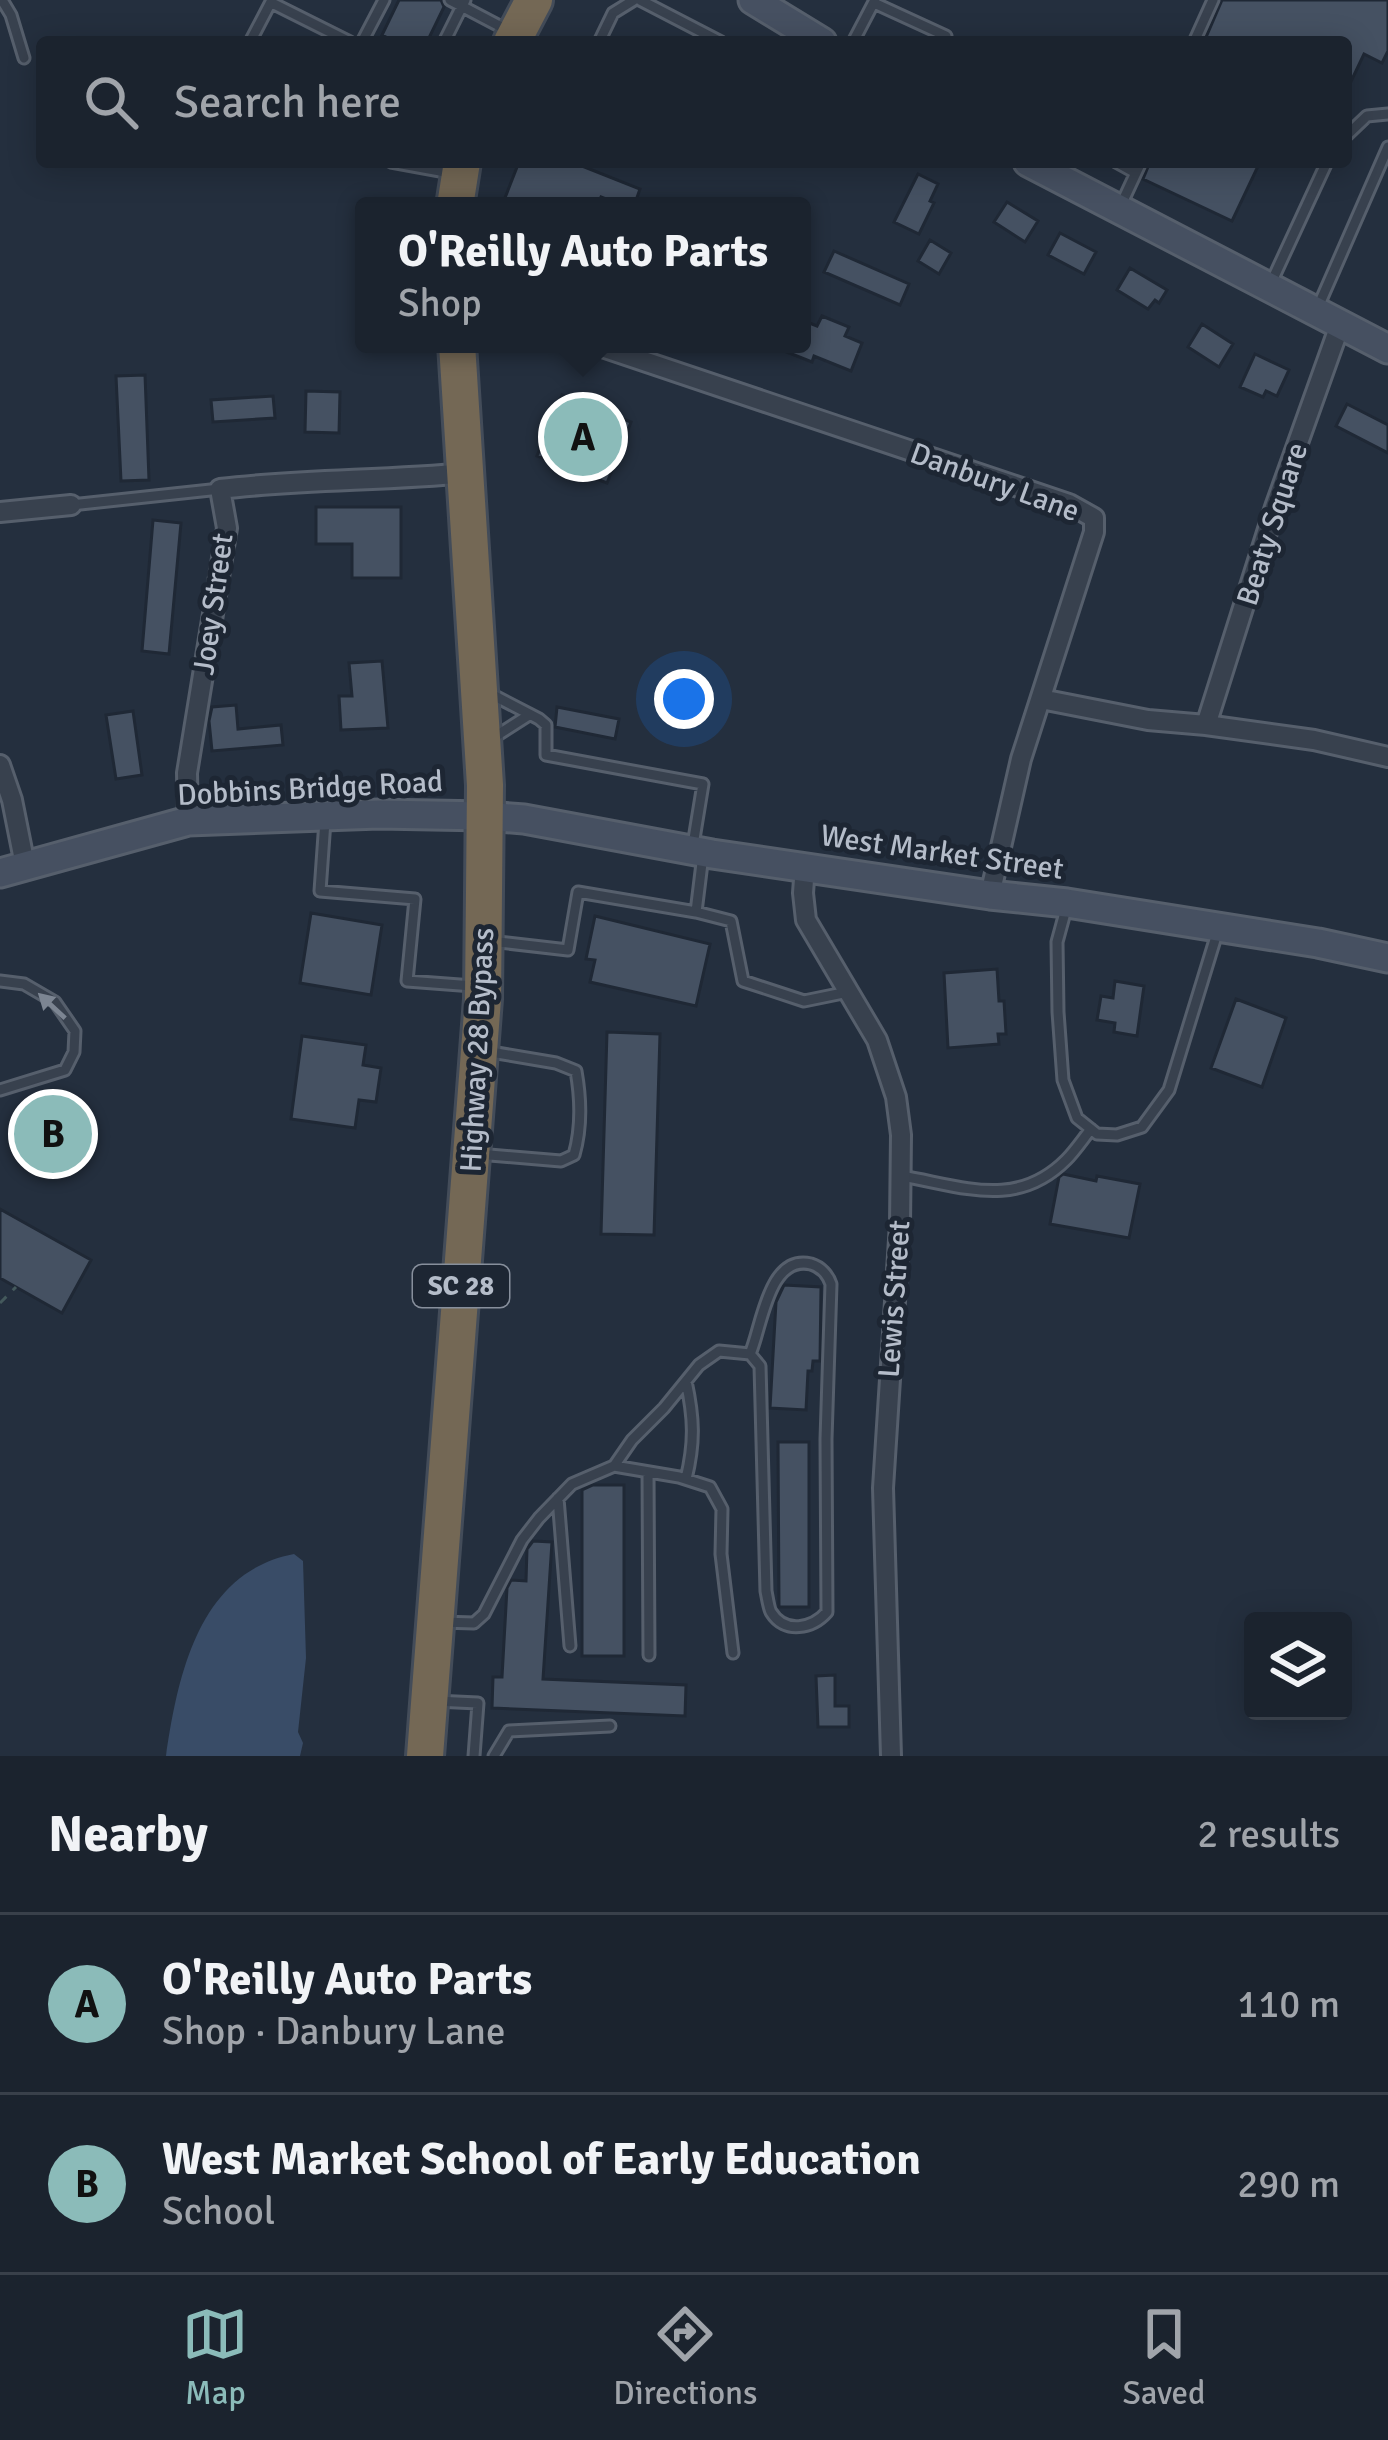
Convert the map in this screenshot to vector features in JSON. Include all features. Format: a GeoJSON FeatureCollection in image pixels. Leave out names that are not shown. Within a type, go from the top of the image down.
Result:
{"type":"FeatureCollection","features":[{"type":"Feature","properties":{"kind":"highway"},"geometry":{"type":"LineString","coordinates":[[515,36],[534,0]]}},
{"type":"Feature","properties":{"kind":"highway","name":"Highway 28 Bypass"},"geometry":{"type":"LineString","coordinates":[[425,1756],[484,986],[485,816],[458,353]]}},
{"type":"Feature","properties":{"kind":"main road"},"geometry":{"type":"LineString","coordinates":[[754,0],[784,32]]}},
{"type":"Feature","properties":{"kind":"main road"},"geometry":{"type":"LineString","coordinates":[[1039,168],[1388,349]]}},
{"type":"Feature","properties":{"kind":"main road","name":"Dobbins Bridge Road"},"geometry":{"type":"LineString","coordinates":[[12,869],[188,821],[485,816]]}},
{"type":"Feature","properties":{"kind":"main road","name":"West Market Street"},"geometry":{"type":"LineString","coordinates":[[485,816],[1067,903],[1388,958]]}},
{"type":"Feature","properties":{"kind":"street","name":"Beaty Square"},"geometry":{"type":"LineString","coordinates":[[1206,725],[1328,318]]}},
{"type":"Feature","properties":{"kind":"street","name":"Danbury Lane"},"geometry":{"type":"LineString","coordinates":[[619,353],[1046,496],[1094,518],[1094,532],[1021,759],[990,895]]}},
{"type":"Feature","properties":{"kind":"street","name":"Joey Street"},"geometry":{"type":"LineString","coordinates":[[188,821],[187,773],[227,528],[220,489],[466,473]]}},
{"type":"Feature","properties":{"kind":"street"},"geometry":{"type":"LineString","coordinates":[[0,512],[71,505]]}},
{"type":"Feature","properties":{"kind":"street"},"geometry":{"type":"LineString","coordinates":[[1041,699],[1148,720],[1314,740],[1388,758]]}},
{"type":"Feature","properties":{"kind":"street"},"geometry":{"type":"LineString","coordinates":[[0,765],[12,800],[12,869]]}},
{"type":"Feature","properties":{"kind":"street","name":"Lewis Street"},"geometry":{"type":"LineString","coordinates":[[805,866],[806,920],[877,1040],[896,1097],[901,1136],[883,1488],[891,1756]]}},
{"type":"Feature","properties":{"kind":"lane"},"geometry":{"type":"LineString","coordinates":[[2,0],[24,58]]}},
{"type":"Feature","properties":{"kind":"lane"},"geometry":{"type":"LineString","coordinates":[[365,36],[384,0]]}},
{"type":"Feature","properties":{"kind":"lane"},"geometry":{"type":"LineString","coordinates":[[450,0],[463,3],[511,36]]}},
{"type":"Feature","properties":{"kind":"lane"},"geometry":{"type":"LineString","coordinates":[[601,36],[614,13],[637,0],[709,36]]}},
{"type":"Feature","properties":{"kind":"lane"},"geometry":{"type":"LineString","coordinates":[[1197,36],[1213,0]]}},
{"type":"Feature","properties":{"kind":"lane"},"geometry":{"type":"LineString","coordinates":[[258,36],[272,2],[338,36]]}},
{"type":"Feature","properties":{"kind":"lane"},"geometry":{"type":"LineString","coordinates":[[856,36],[875,2],[938,36]]}},
{"type":"Feature","properties":{"kind":"lane"},"geometry":{"type":"LineString","coordinates":[[447,36],[463,3]]}},
{"type":"Feature","properties":{"kind":"lane"},"geometry":{"type":"LineString","coordinates":[[1352,130],[1367,116],[1388,114]]}},
{"type":"Feature","properties":{"kind":"lane"},"geometry":{"type":"LineString","coordinates":[[1328,318],[1387,152]]}},
{"type":"Feature","properties":{"kind":"lane"},"geometry":{"type":"LineString","coordinates":[[412,168],[458,181]]}},
{"type":"Feature","properties":{"kind":"lane"},"geometry":{"type":"LineString","coordinates":[[1119,210],[1138,168]]}},
{"type":"Feature","properties":{"kind":"lane"},"geometry":{"type":"LineString","coordinates":[[1268,288],[1324,168]]}},
{"type":"Feature","properties":{"kind":"lane"},"geometry":{"type":"LineString","coordinates":[[71,505],[220,489]]}},
{"type":"Feature","properties":{"kind":"lane"},"geometry":{"type":"LineString","coordinates":[[479,688],[539,718],[546,725],[546,754],[703,784],[696,912]]}},
{"type":"Feature","properties":{"kind":"lane"},"geometry":{"type":"LineString","coordinates":[[482,744],[529,716]]}},
{"type":"Feature","properties":{"kind":"lane"},"geometry":{"type":"LineString","coordinates":[[325,816],[320,891],[415,899],[407,981],[484,986]]}},
{"type":"Feature","properties":{"kind":"lane"},"geometry":{"type":"LineString","coordinates":[[484,941],[568,950],[578,892],[730,921],[742,981],[804,1001],[848,992]]}},
{"type":"Feature","properties":{"kind":"lane"},"geometry":{"type":"LineString","coordinates":[[1067,903],[1057,942],[1063,1080],[1077,1118],[1097,1134],[1117,1135],[1142,1127],[1169,1090],[1219,928]]}},
{"type":"Feature","properties":{"kind":"lane"},"geometry":{"type":"LineString","coordinates":[[0,981],[24,984],[55,1002],[75,1031],[74,1052],[65,1070],[0,1090]]}},
{"type":"Feature","properties":{"kind":"lane"},"geometry":{"type":"LineString","coordinates":[[472,1154],[561,1161],[574,1155],[579,1138],[580,1093],[575,1071],[479,1050]]}},
{"type":"Feature","properties":{"kind":"lane"},"geometry":{"type":"LineString","coordinates":[[901,1176],[999,1193],[1025,1188],[1064,1162],[1090,1129]]}},
{"type":"Feature","properties":{"kind":"lane"},"geometry":{"type":"LineString","coordinates":[[436,1622],[474,1623],[484,1614],[522,1540],[558,1498],[572,1484],[614,1466],[699,1365],[719,1351],[750,1354],[760,1366],[770,1611],[796,1628],[813,1625],[826,1612],[828,1275],[812,1264],[792,1265],[779,1274],[750,1354]]}},
{"type":"Feature","properties":{"kind":"lane"},"geometry":{"type":"LineString","coordinates":[[686,1381],[694,1447],[686,1479]]}},
{"type":"Feature","properties":{"kind":"lane"},"geometry":{"type":"LineString","coordinates":[[614,1466],[710,1486],[722,1509],[733,1653]]}},
{"type":"Feature","properties":{"kind":"lane"},"geometry":{"type":"LineString","coordinates":[[648,1472],[650,1655]]}},
{"type":"Feature","properties":{"kind":"lane"},"geometry":{"type":"LineString","coordinates":[[558,1498],[570,1646]]}},
{"type":"Feature","properties":{"kind":"lane"},"geometry":{"type":"LineString","coordinates":[[429,1701],[478,1703],[474,1756]]}},
{"type":"Feature","properties":{"kind":"lane"},"geometry":{"type":"LineString","coordinates":[[494,1756],[509,1732],[610,1726]]}},
{"type":"Feature","properties":{"kind":"path"},"geometry":{"type":"LineString","coordinates":[[0,1304],[16,1287]]}},
{"type":"Feature","properties":{"kind":"water"},"geometry":{"type":"Polygon","coordinates":[[[294,1554],[303,1561],[306,1658],[300,1756],[166,1756],[187,1661],[215,1604],[262,1565],[294,1554]]]}},
{"type":"Feature","properties":{"kind":"building"},"geometry":{"type":"Polygon","coordinates":[[[399,0],[441,0],[444,7],[430,36],[382,35],[399,0]]]}},
{"type":"Feature","properties":{"kind":"building"},"geometry":{"type":"Polygon","coordinates":[[[1222,0],[1388,0],[1388,51],[1382,63],[1364,54],[1352,79],[1352,36],[1207,36],[1222,0]]]}},
{"type":"Feature","properties":{"kind":"building"},"geometry":{"type":"Polygon","coordinates":[[[517,168],[587,168],[640,189],[637,197],[505,197],[517,168]]]}},
{"type":"Feature","properties":{"kind":"building"},"geometry":{"type":"Polygon","coordinates":[[[1148,168],[1257,168],[1232,221],[1143,179],[1148,168]]]}},
{"type":"Feature","properties":{"kind":"building"},"geometry":{"type":"Polygon","coordinates":[[[918,174],[938,184],[919,234],[894,222],[918,174]]]}},
{"type":"Feature","properties":{"kind":"building"},"geometry":{"type":"Polygon","coordinates":[[[1007,202],[1038,221],[1025,242],[994,222],[1007,202]]]}},
{"type":"Feature","properties":{"kind":"building"},"geometry":{"type":"Polygon","coordinates":[[[1060,233],[1096,252],[1084,274],[1048,255],[1060,233]]]}},
{"type":"Feature","properties":{"kind":"building"},"geometry":{"type":"Polygon","coordinates":[[[930,240],[951,253],[939,274],[918,261],[930,240]]]}},
{"type":"Feature","properties":{"kind":"building"},"geometry":{"type":"Polygon","coordinates":[[[834,251],[909,284],[900,305],[824,272],[834,251]]]}},
{"type":"Feature","properties":{"kind":"building"},"geometry":{"type":"Polygon","coordinates":[[[1130,268],[1167,290],[1159,303],[1155,300],[1148,309],[1117,290],[1130,268]]]}},
{"type":"Feature","properties":{"kind":"building"},"geometry":{"type":"Polygon","coordinates":[[[822,316],[849,327],[845,336],[862,343],[851,371],[814,356],[812,362],[789,353],[811,353],[811,324],[817,326],[822,316]]]}},
{"type":"Feature","properties":{"kind":"building"},"geometry":{"type":"Polygon","coordinates":[[[1202,324],[1233,344],[1219,367],[1188,347],[1202,324]]]}},
{"type":"Feature","properties":{"kind":"building"},"geometry":{"type":"Polygon","coordinates":[[[1255,354],[1289,370],[1277,396],[1266,391],[1263,397],[1240,387],[1255,354]]]}},
{"type":"Feature","properties":{"kind":"building"},"geometry":{"type":"Polygon","coordinates":[[[145,375],[149,480],[121,481],[116,376],[145,375]]]}},
{"type":"Feature","properties":{"kind":"building"},"geometry":{"type":"Polygon","coordinates":[[[306,391],[340,392],[339,433],[305,432],[306,391]]]}},
{"type":"Feature","properties":{"kind":"building"},"geometry":{"type":"Polygon","coordinates":[[[562,395],[631,422],[607,483],[537,456],[562,395]]]}},
{"type":"Feature","properties":{"kind":"building"},"geometry":{"type":"Polygon","coordinates":[[[273,396],[275,418],[213,422],[211,400],[273,396]]]}},
{"type":"Feature","properties":{"kind":"building"},"geometry":{"type":"Polygon","coordinates":[[[1347,404],[1388,425],[1388,453],[1336,426],[1347,404]]]}},
{"type":"Feature","properties":{"kind":"building"},"geometry":{"type":"Polygon","coordinates":[[[316,507],[401,507],[401,578],[352,578],[352,544],[316,544],[316,507]]]}},
{"type":"Feature","properties":{"kind":"building"},"geometry":{"type":"Polygon","coordinates":[[[153,520],[181,523],[169,654],[142,651],[153,520]]]}},
{"type":"Feature","properties":{"kind":"building"},"geometry":{"type":"Polygon","coordinates":[[[382,661],[388,728],[341,730],[339,696],[352,696],[349,663],[382,661]]]}},
{"type":"Feature","properties":{"kind":"building"},"geometry":{"type":"Polygon","coordinates":[[[236,705],[238,729],[281,725],[283,745],[212,751],[212,707],[236,705]]]}},
{"type":"Feature","properties":{"kind":"building"},"geometry":{"type":"Polygon","coordinates":[[[557,707],[619,719],[615,739],[555,727],[557,707]]]}},
{"type":"Feature","properties":{"kind":"building"},"geometry":{"type":"Polygon","coordinates":[[[133,711],[142,775],[116,779],[106,715],[133,711]]]}},
{"type":"Feature","properties":{"kind":"building"},"geometry":{"type":"Polygon","coordinates":[[[311,913],[382,925],[371,995],[300,983],[311,913]]]}},
{"type":"Feature","properties":{"kind":"building"},"geometry":{"type":"Polygon","coordinates":[[[595,916],[710,944],[696,1006],[590,982],[595,960],[586,959],[595,916]]]}},
{"type":"Feature","properties":{"kind":"building"},"geometry":{"type":"Polygon","coordinates":[[[997,969],[1006,1034],[998,1034],[999,1044],[948,1048],[944,973],[997,969]]]}},
{"type":"Feature","properties":{"kind":"building"},"geometry":{"type":"Polygon","coordinates":[[[1115,981],[1144,986],[1137,1036],[1114,1032],[1115,1023],[1097,1020],[1101,996],[1113,998],[1115,981]]]}},
{"type":"Feature","properties":{"kind":"building"},"geometry":{"type":"Polygon","coordinates":[[[1236,999],[1286,1018],[1262,1087],[1211,1068],[1236,999]]]}},
{"type":"Feature","properties":{"kind":"building"},"geometry":{"type":"Polygon","coordinates":[[[607,1032],[660,1034],[654,1235],[601,1234],[607,1032]]]}},
{"type":"Feature","properties":{"kind":"building"},"geometry":{"type":"Polygon","coordinates":[[[302,1036],[366,1045],[363,1065],[381,1068],[376,1102],[359,1100],[355,1128],[291,1119],[302,1036]]]}},
{"type":"Feature","properties":{"kind":"building"},"geometry":{"type":"Polygon","coordinates":[[[1063,1174],[1140,1184],[1129,1238],[1050,1224],[1063,1174]]]}},
{"type":"Feature","properties":{"kind":"building"},"geometry":{"type":"Polygon","coordinates":[[[0,1209],[91,1260],[62,1313],[0,1278],[0,1209]]]}},
{"type":"Feature","properties":{"kind":"building"},"geometry":{"type":"Polygon","coordinates":[[[784,1285],[821,1287],[820,1361],[813,1361],[808,1371],[806,1410],[770,1408],[776,1302],[784,1285]]]}},
{"type":"Feature","properties":{"kind":"building"},"geometry":{"type":"Polygon","coordinates":[[[778,1442],[809,1442],[809,1607],[779,1607],[778,1442]]]}},
{"type":"Feature","properties":{"kind":"building"},"geometry":{"type":"Polygon","coordinates":[[[593,1485],[624,1485],[624,1656],[582,1656],[582,1490],[593,1485]]]}},
{"type":"Feature","properties":{"kind":"building"},"geometry":{"type":"Polygon","coordinates":[[[533,1541],[552,1542],[543,1679],[686,1685],[685,1716],[492,1708],[493,1677],[502,1677],[507,1588],[511,1580],[526,1581],[527,1549],[533,1541]]]}},
{"type":"Feature","properties":{"kind":"building"},"geometry":{"type":"Polygon","coordinates":[[[835,1675],[835,1706],[849,1706],[849,1727],[818,1727],[816,1676],[835,1675]]]}},
{"type":"Feature","properties":{"kind":"place","name":"O'Reilly Auto Parts"},"geometry":{"type":"Point","coordinates":[583,437]}},
{"type":"Feature","properties":{"kind":"place","name":"West Market School of Early Education"},"geometry":{"type":"Point","coordinates":[53,1134]}}]}
